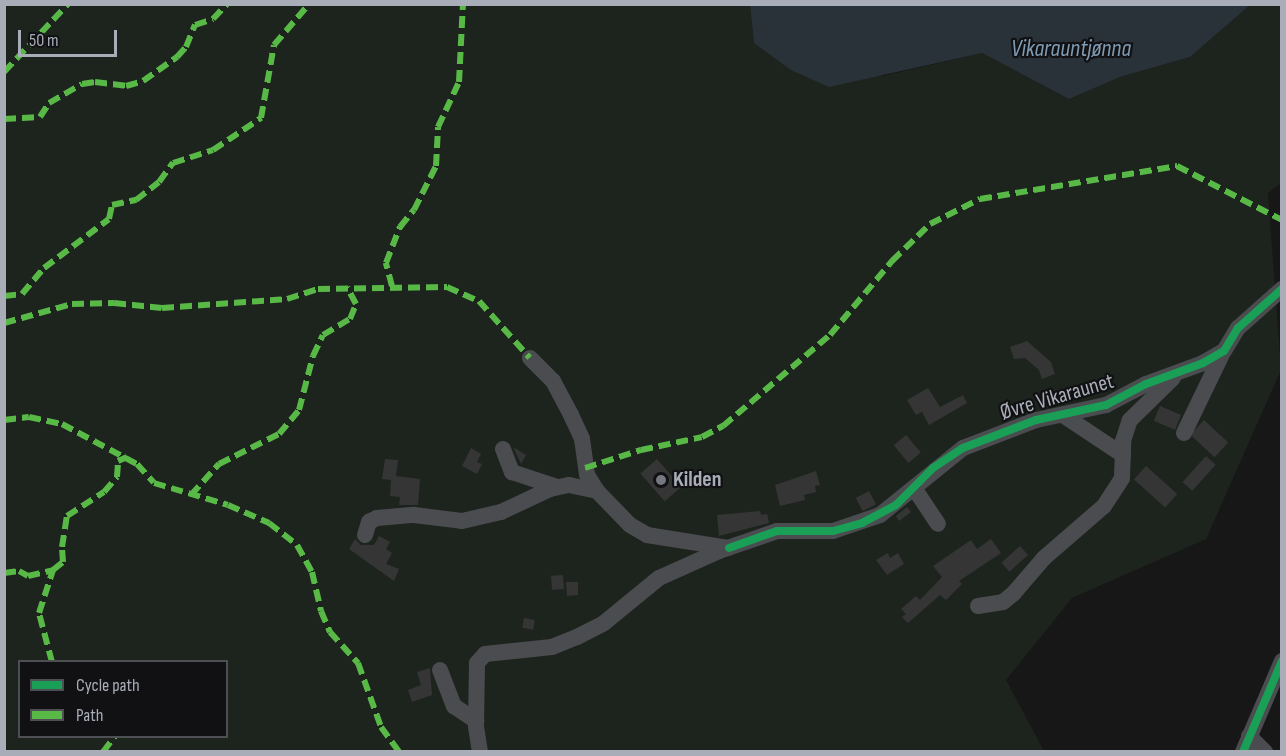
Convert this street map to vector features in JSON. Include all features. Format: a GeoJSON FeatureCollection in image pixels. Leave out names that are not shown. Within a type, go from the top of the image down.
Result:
{"type":"FeatureCollection","features":[{"type":"Feature","properties":{"kind":"street"},"geometry":{"type":"LineString","coordinates":[[1184,433],[1224,351],[1238,328],[1281,289]]}},
{"type":"Feature","properties":{"kind":"street","name":"Øvre Vikaraunet"},"geometry":{"type":"LineString","coordinates":[[480,752],[476,721],[477,663],[485,654],[552,647],[577,637],[604,623],[659,578],[729,548],[777,531],[833,531],[862,523],[896,505],[963,448],[1006,430],[1106,405],[1224,351]]}},
{"type":"Feature","properties":{"kind":"street","name":"Øvre Vikaraunet"},"geometry":{"type":"LineString","coordinates":[[530,358],[560,391],[582,439],[585,468],[597,491],[630,525],[647,535],[729,548]]}},
{"type":"Feature","properties":{"kind":"street","name":"Øvre Vikaraunet"},"geometry":{"type":"LineString","coordinates":[[978,606],[1003,602],[1013,594],[1044,558],[1104,506],[1122,478],[1123,441],[1133,415],[1178,373]]}},
{"type":"Feature","properties":{"kind":"street"},"geometry":{"type":"LineString","coordinates":[[1063,415],[1123,455]]}},
{"type":"Feature","properties":{"kind":"street"},"geometry":{"type":"LineString","coordinates":[[503,449],[512,472],[557,486],[578,486],[597,491]]}},
{"type":"Feature","properties":{"kind":"street"},"geometry":{"type":"LineString","coordinates":[[365,535],[369,522],[377,518],[414,515],[471,519],[501,512],[557,486]]}},
{"type":"Feature","properties":{"kind":"street"},"geometry":{"type":"LineString","coordinates":[[914,488],[938,524]]}},
{"type":"Feature","properties":{"kind":"street"},"geometry":{"type":"LineString","coordinates":[[1265,752],[1246,744],[1281,661]]}},
{"type":"Feature","properties":{"kind":"street"},"geometry":{"type":"LineString","coordinates":[[440,670],[454,706],[476,721]]}},
{"type":"Feature","properties":{"kind":"shaded area"},"geometry":{"type":"Polygon","coordinates":[[[4,5],[750,5],[754,43],[883,76],[982,53],[1069,99],[1120,77],[1190,57],[1250,5],[1281,5],[1281,183],[1268,193],[1281,370],[1206,539],[1072,598],[1006,680],[1044,751],[5,751],[4,5]]]}},
{"type":"Feature","properties":{"kind":"water","name":"Vikarauntjønna"},"geometry":{"type":"Polygon","coordinates":[[[750,4],[1250,5],[1190,57],[1120,77],[1069,99],[982,53],[829,87],[791,70],[754,43],[750,4]]]}},
{"type":"Feature","properties":{"kind":"building"},"geometry":{"type":"Polygon","coordinates":[[[1027,341],[1051,362],[1055,374],[1042,379],[1039,370],[1025,358],[1014,359],[1010,347],[1027,341]]]}},
{"type":"Feature","properties":{"kind":"building"},"geometry":{"type":"Polygon","coordinates":[[[928,388],[940,407],[963,395],[967,403],[929,425],[922,412],[916,415],[907,400],[928,388]]]}},
{"type":"Feature","properties":{"kind":"building"},"geometry":{"type":"Polygon","coordinates":[[[1160,406],[1181,415],[1175,430],[1154,421],[1160,406]]]}},
{"type":"Feature","properties":{"kind":"building"},"geometry":{"type":"Polygon","coordinates":[[[1204,420],[1228,443],[1214,457],[1190,435],[1204,420]]]}},
{"type":"Feature","properties":{"kind":"building"},"geometry":{"type":"Polygon","coordinates":[[[906,435],[921,453],[909,463],[894,445],[906,435]]]}},
{"type":"Feature","properties":{"kind":"building"},"geometry":{"type":"Polygon","coordinates":[[[471,448],[481,454],[477,462],[482,464],[477,474],[462,466],[471,448]]]}},
{"type":"Feature","properties":{"kind":"building"},"geometry":{"type":"Polygon","coordinates":[[[514,449],[526,455],[521,464],[514,449]]]}},
{"type":"Feature","properties":{"kind":"building"},"geometry":{"type":"Polygon","coordinates":[[[1206,456],[1216,465],[1192,491],[1183,482],[1206,456]]]}},
{"type":"Feature","properties":{"kind":"building"},"geometry":{"type":"Polygon","coordinates":[[[385,459],[398,460],[396,476],[420,479],[418,505],[399,505],[400,497],[390,496],[391,480],[382,479],[385,459]]]}},
{"type":"Feature","properties":{"kind":"building","name":"Kilden"},"geometry":{"type":"Polygon","coordinates":[[[657,459],[681,487],[665,501],[640,473],[657,459]]]}},
{"type":"Feature","properties":{"kind":"building"},"geometry":{"type":"Polygon","coordinates":[[[1146,466],[1177,494],[1165,507],[1134,479],[1146,466]]]}},
{"type":"Feature","properties":{"kind":"building"},"geometry":{"type":"Polygon","coordinates":[[[816,471],[820,485],[815,486],[816,492],[804,495],[805,500],[780,506],[775,485],[816,471]]]}},
{"type":"Feature","properties":{"kind":"building"},"geometry":{"type":"Polygon","coordinates":[[[869,491],[876,504],[863,511],[856,498],[869,491]]]}},
{"type":"Feature","properties":{"kind":"building"},"geometry":{"type":"Polygon","coordinates":[[[907,507],[911,512],[899,521],[896,516],[907,507]]]}},
{"type":"Feature","properties":{"kind":"building"},"geometry":{"type":"Polygon","coordinates":[[[760,511],[761,515],[767,514],[769,523],[719,536],[717,515],[760,511]]]}},
{"type":"Feature","properties":{"kind":"building"},"geometry":{"type":"Polygon","coordinates":[[[379,536],[390,542],[386,549],[392,553],[386,564],[399,569],[394,581],[349,549],[355,539],[361,545],[374,545],[379,536]]]}},
{"type":"Feature","properties":{"kind":"building"},"geometry":{"type":"Polygon","coordinates":[[[991,539],[1001,553],[959,581],[962,584],[946,600],[940,595],[908,623],[902,617],[906,614],[901,609],[916,596],[920,600],[942,577],[933,566],[971,540],[977,549],[991,539]]]}},
{"type":"Feature","properties":{"kind":"building"},"geometry":{"type":"Polygon","coordinates":[[[1020,546],[1028,555],[1009,572],[1001,563],[1020,546]]]}},
{"type":"Feature","properties":{"kind":"building"},"geometry":{"type":"Polygon","coordinates":[[[888,553],[890,558],[898,553],[904,564],[887,575],[876,560],[888,553]]]}},
{"type":"Feature","properties":{"kind":"building"},"geometry":{"type":"Polygon","coordinates":[[[563,575],[564,589],[552,590],[551,576],[563,575]]]}},
{"type":"Feature","properties":{"kind":"building"},"geometry":{"type":"Polygon","coordinates":[[[566,582],[578,582],[578,595],[567,596],[566,582]]]}},
{"type":"Feature","properties":{"kind":"building"},"geometry":{"type":"Polygon","coordinates":[[[524,618],[535,620],[533,630],[522,628],[524,618]]]}},
{"type":"Feature","properties":{"kind":"building"},"geometry":{"type":"Polygon","coordinates":[[[430,668],[432,695],[412,702],[408,690],[421,685],[417,672],[430,668]]]}},
{"type":"Feature","properties":{"kind":"marked path"},"geometry":{"type":"LineString","coordinates":[[4,72],[68,4]]}},
{"type":"Feature","properties":{"kind":"marked path"},"geometry":{"type":"LineString","coordinates":[[4,119],[40,117],[49,103],[82,84],[95,82],[126,86],[143,81],[177,57],[186,47],[195,25],[213,19],[227,4]]}},
{"type":"Feature","properties":{"kind":"marked path"},"geometry":{"type":"LineString","coordinates":[[4,296],[22,294],[44,268],[109,219],[112,205],[136,200],[159,182],[173,163],[213,150],[261,118],[274,45],[309,4]]}},
{"type":"Feature","properties":{"kind":"marked path"},"geometry":{"type":"LineString","coordinates":[[392,286],[386,263],[400,227],[414,210],[436,166],[438,127],[459,82],[463,4]]}},
{"type":"Feature","properties":{"kind":"marked path"},"geometry":{"type":"LineString","coordinates":[[585,468],[641,450],[702,437],[723,426],[830,335],[892,261],[930,224],[980,199],[1177,166],[1282,220]]}},
{"type":"Feature","properties":{"kind":"marked path"},"geometry":{"type":"LineString","coordinates":[[191,495],[219,464],[279,434],[299,410],[313,356],[323,335],[350,319],[356,304],[347,287]]}},
{"type":"Feature","properties":{"kind":"marked path"},"geometry":{"type":"LineString","coordinates":[[4,323],[72,304],[114,303],[162,308],[287,299],[318,289],[447,287],[479,301],[530,358]]}},
{"type":"Feature","properties":{"kind":"marked path"},"geometry":{"type":"LineString","coordinates":[[4,420],[29,417],[62,424],[137,464],[154,483],[228,505],[269,523],[297,545],[312,572],[321,611],[330,632],[358,663],[381,727],[399,752]]}},
{"type":"Feature","properties":{"kind":"marked path"},"geometry":{"type":"LineString","coordinates":[[4,573],[19,571],[28,576],[53,570],[63,562],[62,547],[67,516],[104,492],[117,477],[118,461],[127,457]]}},
{"type":"Feature","properties":{"kind":"marked path"},"geometry":{"type":"LineString","coordinates":[[51,660],[39,613],[53,570]]}},
{"type":"Feature","properties":{"kind":"marked path"},"geometry":{"type":"LineString","coordinates":[[103,752],[114,738]]}},
{"type":"Feature","properties":{"kind":"cycle path"},"geometry":{"type":"LineString","coordinates":[[729,548],[777,531],[833,531],[862,523],[896,505],[933,468],[963,448],[1036,420],[1106,405],[1146,384],[1203,363],[1224,351],[1238,328],[1282,289]]}},
{"type":"Feature","properties":{"kind":"cycle path"},"geometry":{"type":"LineString","coordinates":[[1243,752],[1282,661]]}},
{"type":"Feature","properties":{"kind":"place","name":"Kilden"},"geometry":{"type":"Point","coordinates":[661,480]}}]}
